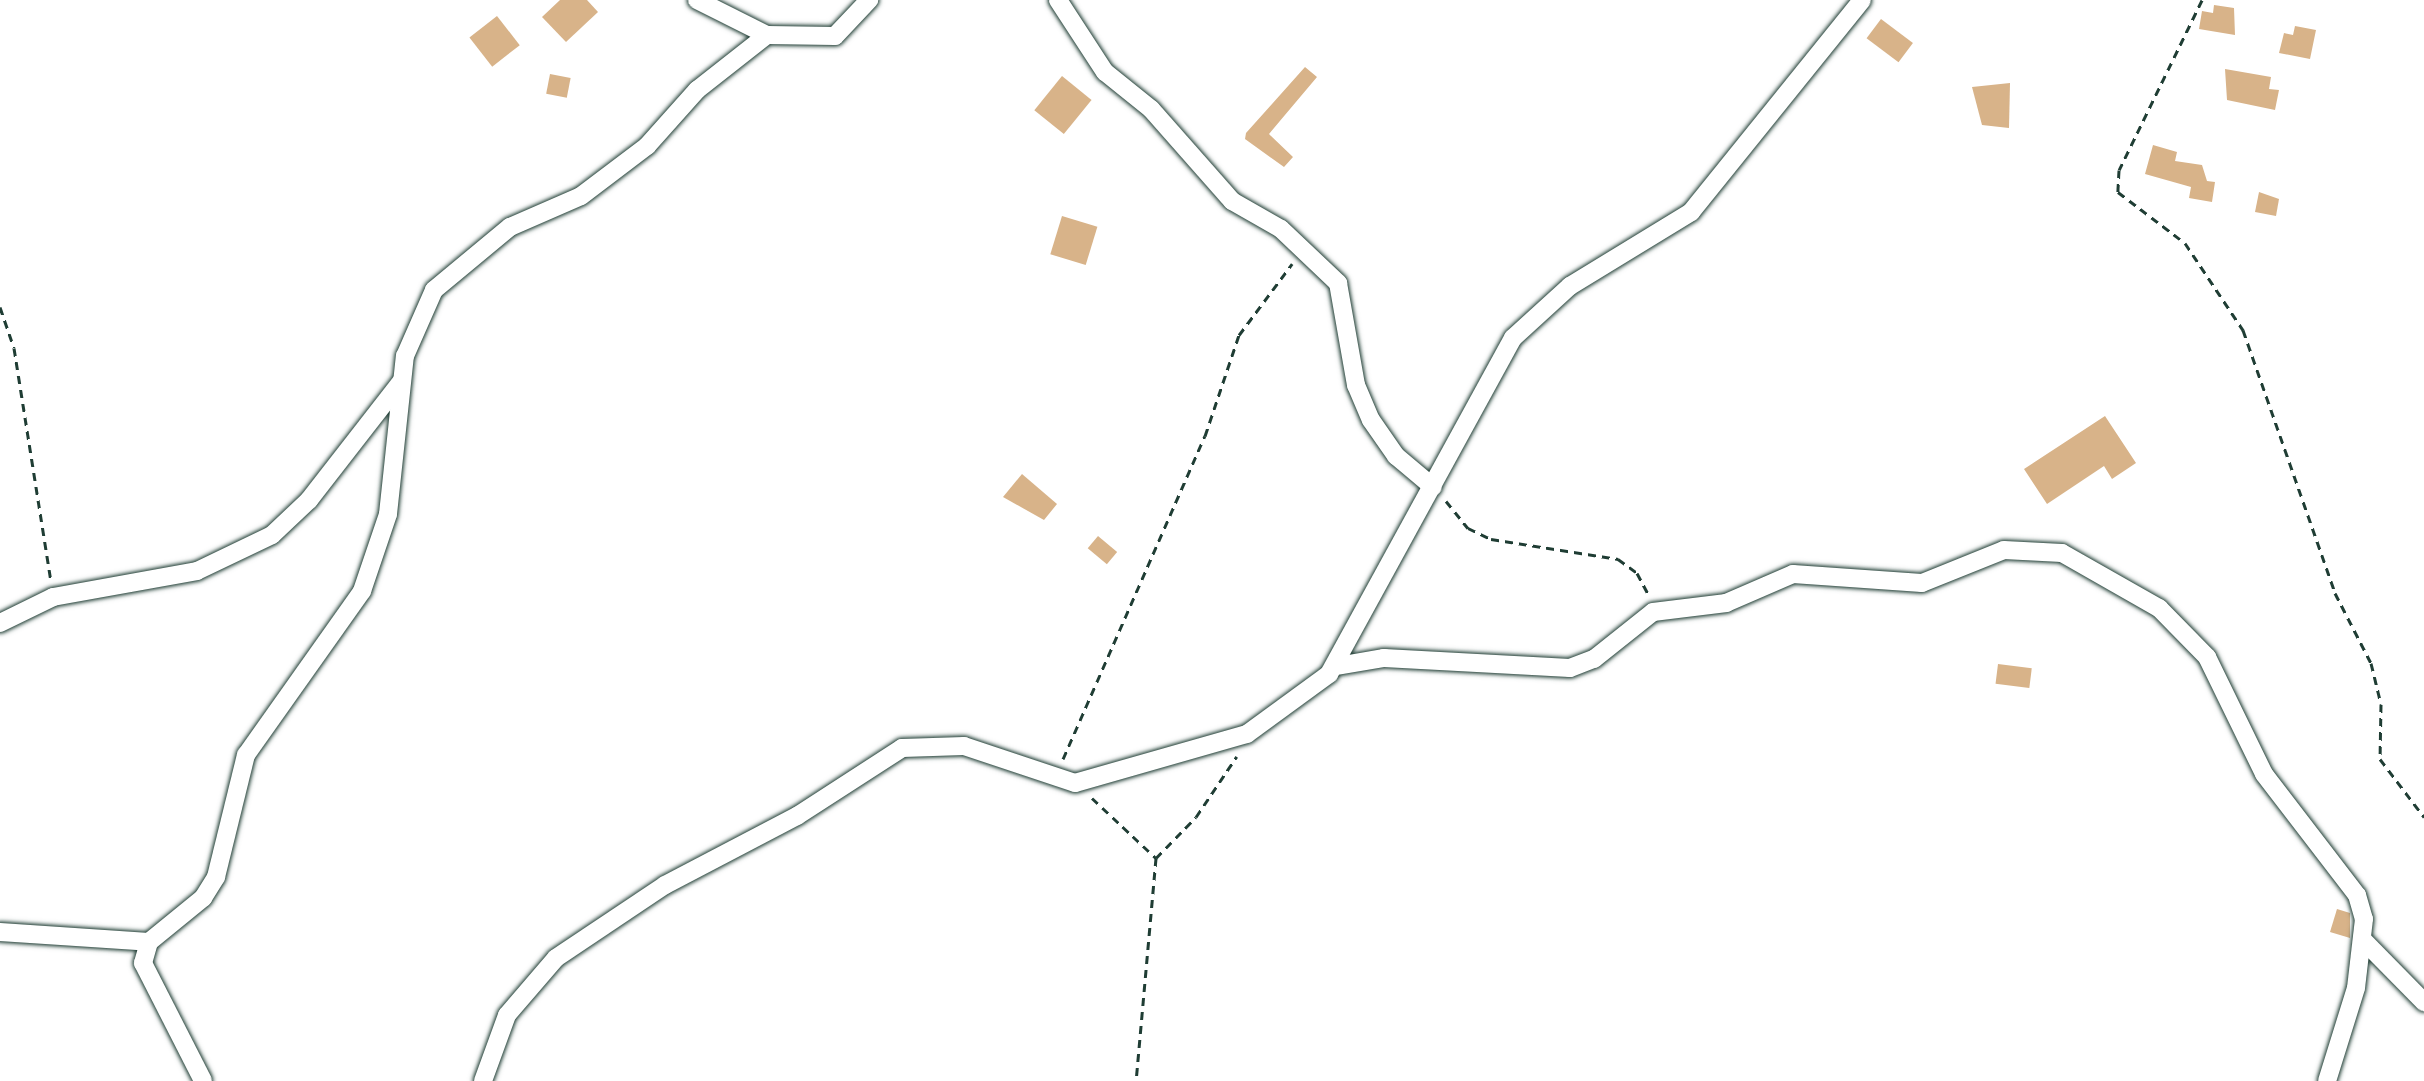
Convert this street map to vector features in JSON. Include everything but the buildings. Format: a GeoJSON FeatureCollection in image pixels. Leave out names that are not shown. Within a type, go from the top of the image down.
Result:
{"type":"FeatureCollection","features":[{"type":"Feature","properties":{"kind":"street"},"geometry":{"type":"LineString","coordinates":[[697,0],[767,35],[835,36],[869,0]]}},
{"type":"Feature","properties":{"kind":"street"},"geometry":{"type":"LineString","coordinates":[[1058,0],[1105,72],[1151,109],[1232,201],[1302,247],[1338,283],[1356,385],[1371,420],[1396,456],[1432,488]]}},
{"type":"Feature","properties":{"kind":"street"},"geometry":{"type":"LineString","coordinates":[[483,1081],[507,1015],[556,958],[665,885],[797,816],[902,748],[964,746],[1075,783],[1247,734],[1337,666],[1513,338],[1570,286],[1691,212],[1862,0]]}},
{"type":"Feature","properties":{"kind":"street"},"geometry":{"type":"LineString","coordinates":[[203,1081],[143,963],[149,942],[212,886],[246,755],[265,718],[359,599],[388,514],[401,382],[434,290],[510,227],[581,196],[647,146],[697,90],[767,35]]}},
{"type":"Feature","properties":{"kind":"street"},"geometry":{"type":"LineString","coordinates":[[0,623],[53,597],[197,571],[272,535],[401,382]]}},
{"type":"Feature","properties":{"kind":"street"},"geometry":{"type":"LineString","coordinates":[[1337,666],[1384,658],[1570,668],[1594,659],[1653,612],[1726,603],[1793,574],[1922,583],[2004,550],[2047,549],[2072,557],[2107,585],[2159,608],[2207,657],[2264,774],[2357,895],[2364,941],[2347,1025],[2327,1081]]}},
{"type":"Feature","properties":{"kind":"street"},"geometry":{"type":"LineString","coordinates":[[0,932],[149,942]]}},
{"type":"Feature","properties":{"kind":"street"},"geometry":{"type":"LineString","coordinates":[[2364,941],[2424,1002]]}},
{"type":"Feature","properties":{"kind":"path"},"geometry":{"type":"LineString","coordinates":[[2202,0],[2119,170],[2118,192],[2185,243],[2243,330],[2335,593],[2371,663],[2381,704],[2380,759],[2424,817]]}},
{"type":"Feature","properties":{"kind":"path"},"geometry":{"type":"LineString","coordinates":[[1156,858],[1075,783],[1064,754],[1205,436],[1239,335],[1302,247]]}},
{"type":"Feature","properties":{"kind":"path"},"geometry":{"type":"LineString","coordinates":[[0,307],[16,360],[53,597]]}},
{"type":"Feature","properties":{"kind":"path"},"geometry":{"type":"LineString","coordinates":[[1432,488],[1480,535],[1618,559],[1637,573],[1653,612]]}},
{"type":"Feature","properties":{"kind":"path"},"geometry":{"type":"LineString","coordinates":[[1136,1081],[1156,858],[1217,791],[1247,734]]}}]}
